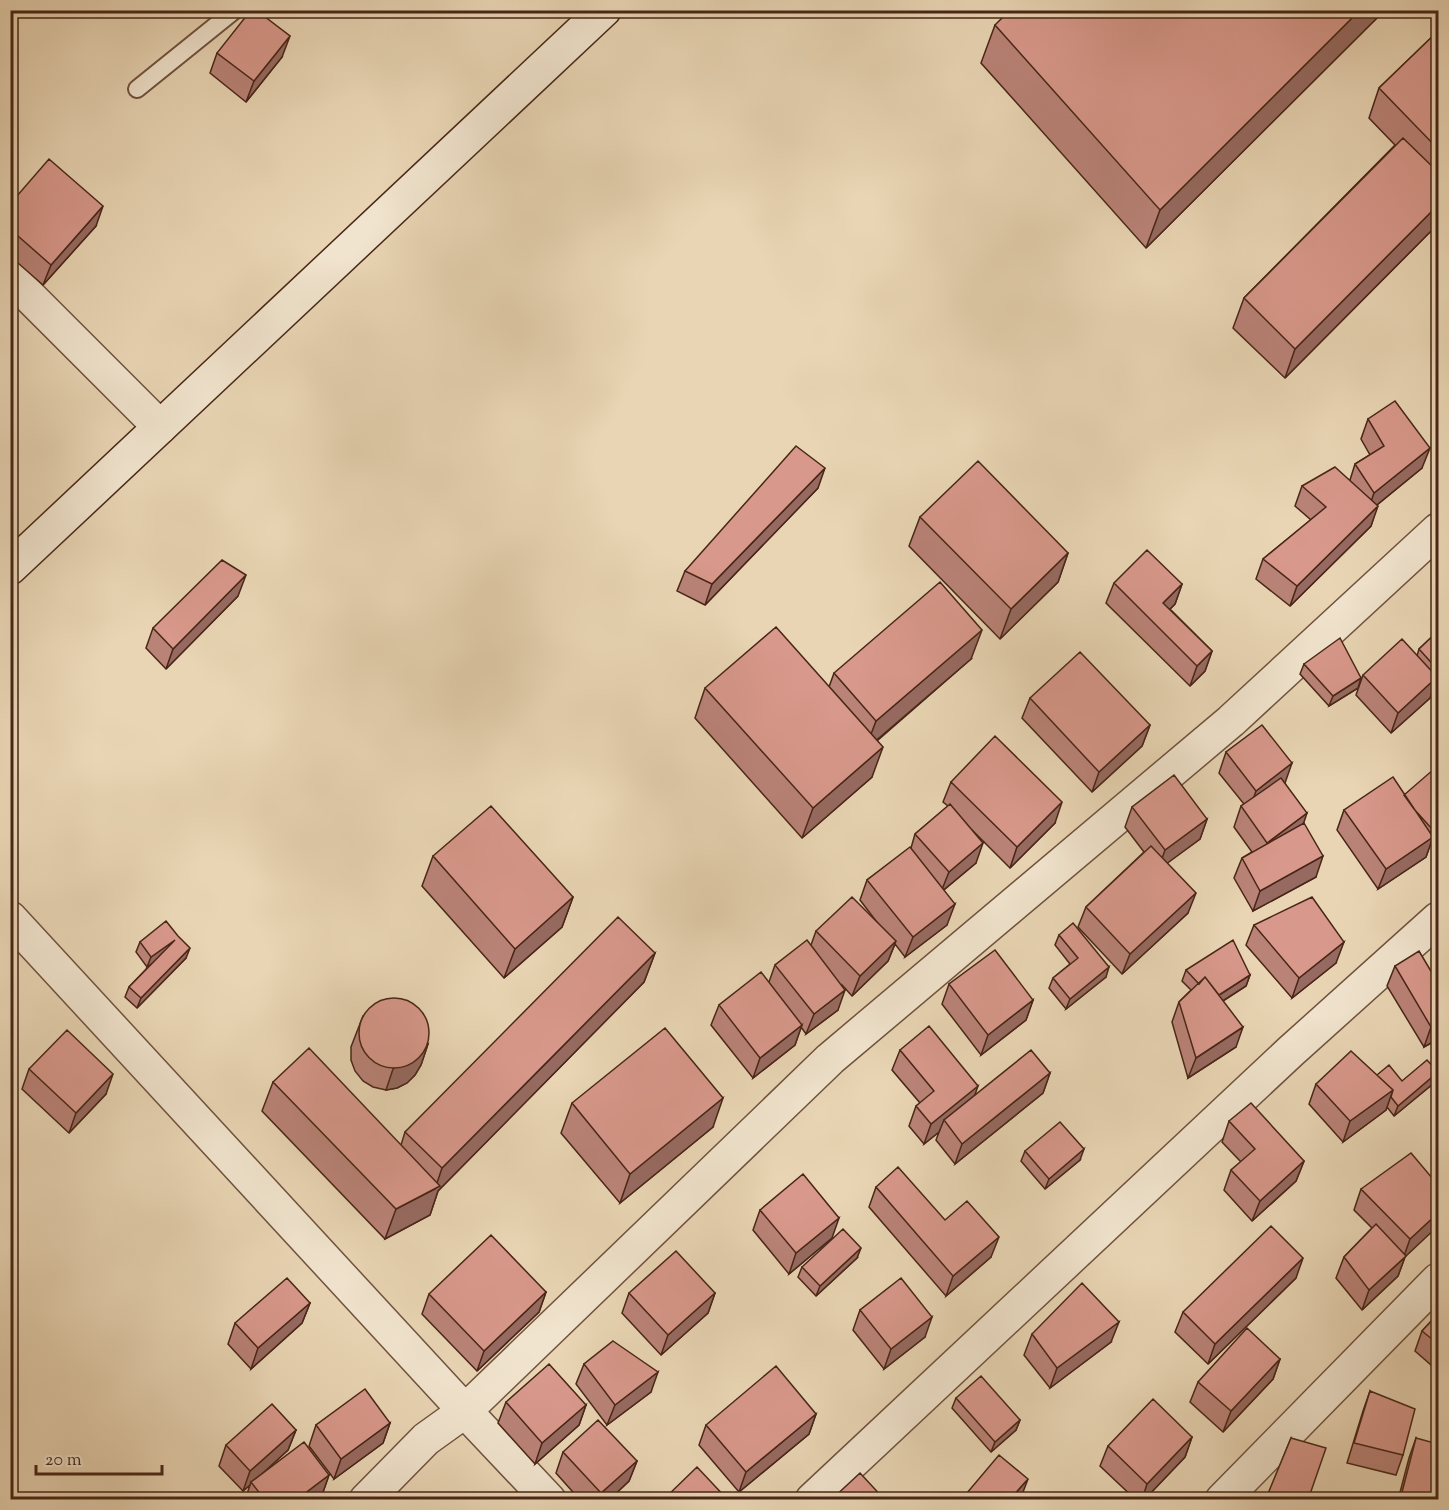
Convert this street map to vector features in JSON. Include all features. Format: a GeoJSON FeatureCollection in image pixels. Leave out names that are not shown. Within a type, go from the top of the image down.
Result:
{"type":"FeatureCollection","features":[{"type":"Feature","properties":{"kind":"street"},"geometry":{"type":"LineString","coordinates":[[10,568],[604,10]]}},
{"type":"Feature","properties":{"kind":"street"},"geometry":{"type":"LineString","coordinates":[[10,277],[160,427]]}},
{"type":"Feature","properties":{"kind":"street"},"geometry":{"type":"LineString","coordinates":[[366,1500],[426,1439],[465,1411],[830,1059],[1231,721],[1438,530]]}},
{"type":"Feature","properties":{"kind":"street"},"geometry":{"type":"LineString","coordinates":[[10,918],[549,1500]]}},
{"type":"Feature","properties":{"kind":"street"},"geometry":{"type":"LineString","coordinates":[[812,1500],[1290,1052],[1438,919]]}},
{"type":"Feature","properties":{"kind":"street"},"geometry":{"type":"LineString","coordinates":[[1222,1500],[1438,1280]]}},
{"type":"Feature","properties":{"kind":"lane"},"geometry":{"type":"LineString","coordinates":[[137,89],[235,10]]}},
{"type":"Feature","properties":{"kind":"building"},"geometry":{"type":"Polygon","coordinates":[[[251,10],[256,10],[290,36],[254,81],[217,53],[251,10]]]}},
{"type":"Feature","properties":{"kind":"building"},"geometry":{"type":"Polygon","coordinates":[[[1010,10],[1360,10],[1160,210],[995,25],[1010,10]]]}},
{"type":"Feature","properties":{"kind":"building"},"geometry":{"type":"Polygon","coordinates":[[[1438,31],[1438,149],[1379,88],[1438,31]]]}},
{"type":"Feature","properties":{"kind":"building"},"geometry":{"type":"Polygon","coordinates":[[[1403,138],[1438,172],[1438,205],[1295,349],[1244,298],[1403,138]]]}},
{"type":"Feature","properties":{"kind":"building"},"geometry":{"type":"Polygon","coordinates":[[[49,159],[103,206],[51,265],[10,229],[10,204],[49,159]]]}},
{"type":"Feature","properties":{"kind":"building"},"geometry":{"type":"Polygon","coordinates":[[[1395,401],[1430,448],[1374,493],[1355,464],[1384,446],[1368,419],[1395,401]]]}},
{"type":"Feature","properties":{"kind":"building"},"geometry":{"type":"Polygon","coordinates":[[[796,446],[825,468],[712,584],[685,571],[796,446]]]}},
{"type":"Feature","properties":{"kind":"building"},"geometry":{"type":"Polygon","coordinates":[[[978,461],[1068,553],[1011,609],[920,517],[978,461]]]}},
{"type":"Feature","properties":{"kind":"building"},"geometry":{"type":"Polygon","coordinates":[[[1335,467],[1378,506],[1297,586],[1263,559],[1326,507],[1302,486],[1335,467]]]}},
{"type":"Feature","properties":{"kind":"building"},"geometry":{"type":"Polygon","coordinates":[[[1147,550],[1182,584],[1163,603],[1212,651],[1197,666],[1114,583],[1147,550]]]}},
{"type":"Feature","properties":{"kind":"building"},"geometry":{"type":"Polygon","coordinates":[[[222,560],[246,575],[173,649],[153,628],[222,560]]]}},
{"type":"Feature","properties":{"kind":"building"},"geometry":{"type":"Polygon","coordinates":[[[940,582],[982,630],[876,721],[834,673],[940,582]]]}},
{"type":"Feature","properties":{"kind":"building"},"geometry":{"type":"Polygon","coordinates":[[[776,627],[883,747],[813,808],[705,688],[776,627]]]}},
{"type":"Feature","properties":{"kind":"building"},"geometry":{"type":"Polygon","coordinates":[[[1438,631],[1438,670],[1419,649],[1438,631]]]}},
{"type":"Feature","properties":{"kind":"building"},"geometry":{"type":"Polygon","coordinates":[[[1340,638],[1361,678],[1333,696],[1304,664],[1340,638]]]}},
{"type":"Feature","properties":{"kind":"building"},"geometry":{"type":"Polygon","coordinates":[[[1402,639],[1437,677],[1398,713],[1363,675],[1402,639]]]}},
{"type":"Feature","properties":{"kind":"building"},"geometry":{"type":"Polygon","coordinates":[[[1080,652],[1150,725],[1099,772],[1030,698],[1080,652]]]}},
{"type":"Feature","properties":{"kind":"building"},"geometry":{"type":"Polygon","coordinates":[[[1262,725],[1292,763],[1256,791],[1226,752],[1262,725]]]}},
{"type":"Feature","properties":{"kind":"building"},"geometry":{"type":"Polygon","coordinates":[[[995,736],[1062,802],[1017,847],[951,782],[995,736]]]}},
{"type":"Feature","properties":{"kind":"building"},"geometry":{"type":"Polygon","coordinates":[[[1434,769],[1438,775],[1438,823],[1432,829],[1404,795],[1434,769]]]}},
{"type":"Feature","properties":{"kind":"building"},"geometry":{"type":"Polygon","coordinates":[[[1174,775],[1207,819],[1165,850],[1132,807],[1174,775]]]}},
{"type":"Feature","properties":{"kind":"building"},"geometry":{"type":"Polygon","coordinates":[[[1393,777],[1433,837],[1386,869],[1344,810],[1393,777]]]}},
{"type":"Feature","properties":{"kind":"building"},"geometry":{"type":"Polygon","coordinates":[[[1281,778],[1307,813],[1267,843],[1241,806],[1281,778]]]}},
{"type":"Feature","properties":{"kind":"building"},"geometry":{"type":"Polygon","coordinates":[[[950,804],[983,843],[949,872],[915,834],[950,804]]]}},
{"type":"Feature","properties":{"kind":"building"},"geometry":{"type":"Polygon","coordinates":[[[491,806],[573,897],[515,949],[433,856],[491,806]]]}},
{"type":"Feature","properties":{"kind":"building"},"geometry":{"type":"Polygon","coordinates":[[[1304,823],[1323,856],[1260,891],[1242,858],[1304,823]]]}},
{"type":"Feature","properties":{"kind":"building"},"geometry":{"type":"Polygon","coordinates":[[[1151,846],[1196,893],[1130,954],[1086,907],[1151,846]]]}},
{"type":"Feature","properties":{"kind":"building"},"geometry":{"type":"Polygon","coordinates":[[[910,847],[955,904],[913,937],[867,880],[910,847]]]}},
{"type":"Feature","properties":{"kind":"building"},"geometry":{"type":"Polygon","coordinates":[[[852,897],[896,941],[860,976],[816,931],[852,897]]]}},
{"type":"Feature","properties":{"kind":"building"},"geometry":{"type":"Polygon","coordinates":[[[1312,897],[1344,942],[1299,978],[1254,925],[1312,897]]]}},
{"type":"Feature","properties":{"kind":"building"},"geometry":{"type":"Polygon","coordinates":[[[618,917],[655,953],[442,1168],[405,1132],[618,917]]]}},
{"type":"Feature","properties":{"kind":"building"},"geometry":{"type":"Polygon","coordinates":[[[166,921],[190,948],[141,998],[129,987],[175,940],[151,957],[140,942],[166,921]]]}},
{"type":"Feature","properties":{"kind":"building"},"geometry":{"type":"Polygon","coordinates":[[[1073,923],[1109,967],[1070,999],[1053,978],[1078,958],[1059,935],[1073,923]]]}},
{"type":"Feature","properties":{"kind":"building"},"geometry":{"type":"Polygon","coordinates":[[[807,940],[845,990],[814,1014],[775,965],[807,940]]]}},
{"type":"Feature","properties":{"kind":"building"},"geometry":{"type":"Polygon","coordinates":[[[1233,940],[1250,975],[1219,995],[1205,977],[1199,984],[1186,970],[1233,940]]]}},
{"type":"Feature","properties":{"kind":"building"},"geometry":{"type":"Polygon","coordinates":[[[995,950],[1033,1000],[988,1035],[949,984],[995,950]]]}},
{"type":"Feature","properties":{"kind":"building"},"geometry":{"type":"Polygon","coordinates":[[[1419,951],[1438,983],[1438,1023],[1431,1027],[1395,966],[1419,951]]]}},
{"type":"Feature","properties":{"kind":"building"},"geometry":{"type":"Polygon","coordinates":[[[761,972],[802,1025],[760,1058],[719,1005],[761,972]]]}},
{"type":"Feature","properties":{"kind":"building"},"geometry":{"type":"Polygon","coordinates":[[[1205,977],[1243,1027],[1196,1058],[1179,1002],[1205,977]]]}},
{"type":"Feature","properties":{"kind":"building"},"geometry":{"type":"Polygon","coordinates":[[[401,998],[414,1004],[423,1013],[427,1019],[429,1033],[427,1047],[419,1058],[408,1066],[387,1068],[369,1058],[361,1047],[359,1026],[369,1008],[380,1000],[401,998]]]}},
{"type":"Feature","properties":{"kind":"building"},"geometry":{"type":"Polygon","coordinates":[[[929,1026],[978,1086],[931,1124],[916,1106],[934,1091],[900,1050],[929,1026]]]}},
{"type":"Feature","properties":{"kind":"building"},"geometry":{"type":"Polygon","coordinates":[[[665,1028],[723,1098],[630,1174],[572,1103],[665,1028]]]}},
{"type":"Feature","properties":{"kind":"building"},"geometry":{"type":"Polygon","coordinates":[[[67,1030],[113,1074],[76,1113],[29,1069],[67,1030]]]}},
{"type":"Feature","properties":{"kind":"building"},"geometry":{"type":"Polygon","coordinates":[[[309,1048],[440,1186],[396,1209],[273,1082],[309,1048]]]}},
{"type":"Feature","properties":{"kind":"building"},"geometry":{"type":"Polygon","coordinates":[[[1031,1050],[1050,1073],[962,1144],[944,1120],[1031,1050]]]}},
{"type":"Feature","properties":{"kind":"building"},"geometry":{"type":"Polygon","coordinates":[[[1351,1051],[1393,1090],[1350,1121],[1316,1084],[1351,1051]]]}},
{"type":"Feature","properties":{"kind":"building"},"geometry":{"type":"Polygon","coordinates":[[[1427,1060],[1438,1072],[1398,1106],[1391,1097],[1393,1090],[1377,1075],[1389,1065],[1402,1081],[1427,1060]]]}},
{"type":"Feature","properties":{"kind":"building"},"geometry":{"type":"Polygon","coordinates":[[[1251,1103],[1304,1161],[1260,1201],[1231,1170],[1255,1149],[1229,1121],[1251,1103]]]}},
{"type":"Feature","properties":{"kind":"building"},"geometry":{"type":"Polygon","coordinates":[[[1060,1122],[1084,1149],[1049,1179],[1025,1151],[1060,1122]]]}},
{"type":"Feature","properties":{"kind":"building"},"geometry":{"type":"Polygon","coordinates":[[[1411,1153],[1438,1185],[1438,1213],[1410,1239],[1361,1189],[1411,1153]]]}},
{"type":"Feature","properties":{"kind":"building"},"geometry":{"type":"Polygon","coordinates":[[[898,1167],[945,1220],[967,1201],[999,1237],[953,1276],[876,1187],[898,1167]]]}},
{"type":"Feature","properties":{"kind":"building"},"geometry":{"type":"Polygon","coordinates":[[[803,1174],[839,1218],[796,1253],[760,1210],[803,1174]]]}},
{"type":"Feature","properties":{"kind":"building"},"geometry":{"type":"Polygon","coordinates":[[[1376,1224],[1406,1256],[1369,1290],[1344,1257],[1376,1224]]]}},
{"type":"Feature","properties":{"kind":"building"},"geometry":{"type":"Polygon","coordinates":[[[1271,1226],[1303,1258],[1215,1344],[1183,1312],[1271,1226]]]}},
{"type":"Feature","properties":{"kind":"building"},"geometry":{"type":"Polygon","coordinates":[[[843,1229],[861,1248],[820,1286],[802,1267],[843,1229]]]}},
{"type":"Feature","properties":{"kind":"building"},"geometry":{"type":"Polygon","coordinates":[[[491,1235],[546,1292],[484,1351],[429,1294],[491,1235]]]}},
{"type":"Feature","properties":{"kind":"building"},"geometry":{"type":"Polygon","coordinates":[[[676,1251],[715,1293],[668,1335],[629,1293],[676,1251]]]}},
{"type":"Feature","properties":{"kind":"building"},"geometry":{"type":"Polygon","coordinates":[[[287,1278],[310,1303],[258,1348],[235,1323],[287,1278]]]}},
{"type":"Feature","properties":{"kind":"building"},"geometry":{"type":"Polygon","coordinates":[[[901,1278],[932,1317],[891,1349],[860,1310],[901,1278]]]}},
{"type":"Feature","properties":{"kind":"building"},"geometry":{"type":"Polygon","coordinates":[[[1082,1283],[1119,1322],[1057,1368],[1032,1334],[1082,1283]]]}},
{"type":"Feature","properties":{"kind":"building"},"geometry":{"type":"Polygon","coordinates":[[[1438,1314],[1438,1344],[1422,1331],[1438,1314]]]}},
{"type":"Feature","properties":{"kind":"building"},"geometry":{"type":"Polygon","coordinates":[[[1247,1328],[1280,1359],[1231,1411],[1198,1382],[1247,1328]]]}},
{"type":"Feature","properties":{"kind":"building"},"geometry":{"type":"Polygon","coordinates":[[[613,1341],[658,1372],[615,1405],[584,1364],[613,1341]]]}},
{"type":"Feature","properties":{"kind":"building"},"geometry":{"type":"Polygon","coordinates":[[[549,1364],[586,1405],[542,1443],[506,1402],[549,1364]]]}},
{"type":"Feature","properties":{"kind":"building"},"geometry":{"type":"Polygon","coordinates":[[[776,1366],[816,1414],[746,1472],[706,1425],[776,1366]]]}},
{"type":"Feature","properties":{"kind":"building"},"geometry":{"type":"Polygon","coordinates":[[[981,1376],[1020,1420],[995,1442],[956,1398],[981,1376]]]}},
{"type":"Feature","properties":{"kind":"building"},"geometry":{"type":"Polygon","coordinates":[[[365,1389],[390,1423],[341,1459],[316,1425],[365,1389]]]}},
{"type":"Feature","properties":{"kind":"building"},"geometry":{"type":"Polygon","coordinates":[[[1370,1391],[1415,1409],[1403,1455],[1354,1443],[1370,1391]]]}},
{"type":"Feature","properties":{"kind":"building"},"geometry":{"type":"Polygon","coordinates":[[[1153,1399],[1192,1437],[1147,1484],[1108,1446],[1153,1399]]]}},
{"type":"Feature","properties":{"kind":"building"},"geometry":{"type":"Polygon","coordinates":[[[272,1404],[296,1430],[250,1471],[226,1445],[272,1404]]]}},
{"type":"Feature","properties":{"kind":"building"},"geometry":{"type":"Polygon","coordinates":[[[598,1420],[637,1461],[601,1493],[563,1452],[598,1420]]]}},
{"type":"Feature","properties":{"kind":"building"},"geometry":{"type":"Polygon","coordinates":[[[1291,1438],[1326,1448],[1308,1500],[1278,1500],[1267,1496],[1291,1438]]]}},
{"type":"Feature","properties":{"kind":"building"},"geometry":{"type":"Polygon","coordinates":[[[1416,1438],[1438,1444],[1438,1500],[1400,1500],[1416,1438]]]}},
{"type":"Feature","properties":{"kind":"building"},"geometry":{"type":"Polygon","coordinates":[[[304,1442],[329,1475],[296,1500],[265,1500],[251,1482],[304,1442]]]}},
{"type":"Feature","properties":{"kind":"building"},"geometry":{"type":"Polygon","coordinates":[[[999,1455],[1028,1479],[1009,1500],[961,1500],[999,1455]]]}},
{"type":"Feature","properties":{"kind":"building"},"geometry":{"type":"Polygon","coordinates":[[[697,1467],[728,1500],[663,1500],[697,1467]]]}},
{"type":"Feature","properties":{"kind":"building"},"geometry":{"type":"Polygon","coordinates":[[[860,1473],[885,1500],[831,1500],[860,1473]]]}}]}
